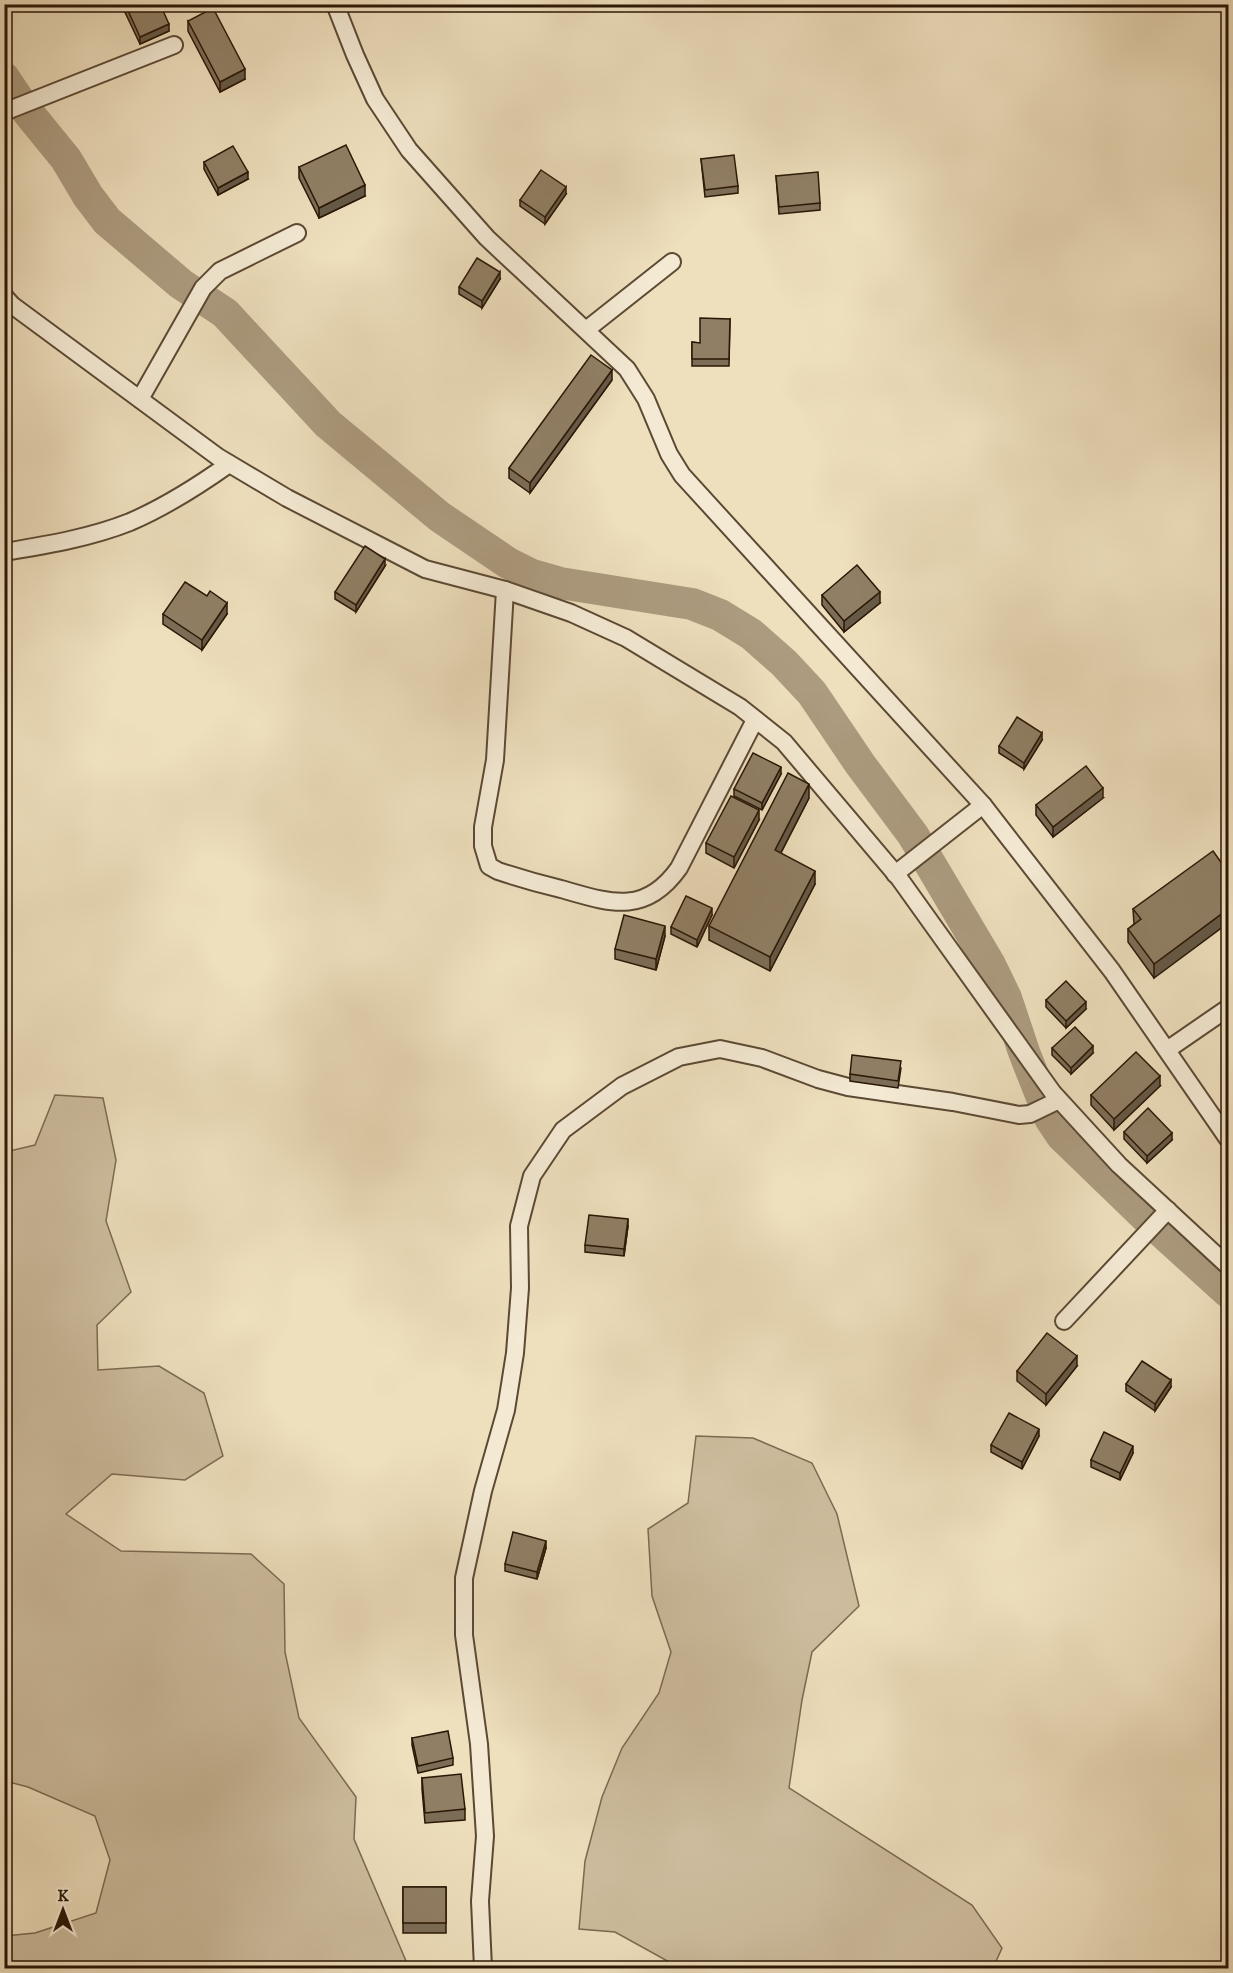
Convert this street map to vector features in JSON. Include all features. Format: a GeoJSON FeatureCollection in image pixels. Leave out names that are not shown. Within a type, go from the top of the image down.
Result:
{"type":"FeatureCollection","features":[{"type":"Feature","properties":{"kind":"street"},"geometry":{"type":"LineString","coordinates":[[335,4],[375,99],[410,150],[488,238],[627,369],[646,399],[669,454],[682,475],[983,805],[1112,971],[1228,1139]]}},
{"type":"Feature","properties":{"kind":"street"},"geometry":{"type":"LineString","coordinates":[[4,112],[174,45]]}},
{"type":"Feature","properties":{"kind":"street"},"geometry":{"type":"LineString","coordinates":[[141,399],[202,288],[220,271],[297,233]]}},
{"type":"Feature","properties":{"kind":"street"},"geometry":{"type":"LineString","coordinates":[[586,330],[672,262]]}},
{"type":"Feature","properties":{"kind":"street"},"geometry":{"type":"LineString","coordinates":[[4,296],[12,305],[229,464],[286,498],[425,569],[505,590],[571,613],[626,638],[740,708],[784,742],[895,874],[1059,1100],[1119,1165],[1228,1266]]}},
{"type":"Feature","properties":{"kind":"street"},"geometry":{"type":"LineString","coordinates":[[4,552],[64,542],[128,522],[160,508],[201,484],[229,464]]}},
{"type":"Feature","properties":{"kind":"street"},"geometry":{"type":"LineString","coordinates":[[505,590],[495,760],[483,826],[483,846],[489,866],[498,871],[606,902],[630,901],[648,897],[661,889],[679,868],[755,720]]}},
{"type":"Feature","properties":{"kind":"street"},"geometry":{"type":"LineString","coordinates":[[895,874],[983,805]]}},
{"type":"Feature","properties":{"kind":"street"},"geometry":{"type":"LineString","coordinates":[[1167,1050],[1228,1008]]}},
{"type":"Feature","properties":{"kind":"street"},"geometry":{"type":"LineString","coordinates":[[483,1968],[480,1901],[485,1836],[479,1744],[464,1635],[464,1578],[483,1491],[506,1410],[515,1353],[520,1288],[519,1226],[532,1176],[563,1130],[622,1086],[679,1058],[720,1049],[762,1058],[818,1079],[848,1087],[953,1102],[1019,1115],[1030,1114],[1059,1100]]}},
{"type":"Feature","properties":{"kind":"street"},"geometry":{"type":"LineString","coordinates":[[1064,1321],[1168,1210]]}},
{"type":"Feature","properties":{"kind":"shaded area"},"geometry":{"type":"Polygon","coordinates":[[[55,1095],[103,1098],[116,1160],[106,1221],[131,1292],[97,1325],[98,1370],[159,1366],[204,1393],[223,1456],[185,1480],[112,1474],[66,1514],[121,1551],[251,1554],[284,1584],[285,1652],[299,1718],[356,1797],[354,1839],[409,1968],[5,1968],[5,1936],[35,1933],[96,1913],[110,1860],[95,1816],[28,1787],[5,1781],[5,1152],[35,1145],[55,1095]]]}},
{"type":"Feature","properties":{"kind":"shaded area"},"geometry":{"type":"Polygon","coordinates":[[[696,1436],[753,1438],[812,1463],[837,1514],[859,1606],[812,1652],[802,1700],[789,1788],[972,1905],[1002,1948],[993,1968],[680,1968],[615,1932],[579,1929],[585,1861],[602,1797],[622,1748],[659,1693],[671,1652],[652,1596],[648,1529],[688,1503],[696,1436]]]}},
{"type":"Feature","properties":{"kind":"building"},"geometry":{"type":"Polygon","coordinates":[[[125,4],[160,4],[169,24],[140,37],[125,4]]]}},
{"type":"Feature","properties":{"kind":"building"},"geometry":{"type":"Polygon","coordinates":[[[213,8],[245,69],[220,82],[188,21],[213,8]]]}},
{"type":"Feature","properties":{"kind":"building"},"geometry":{"type":"Polygon","coordinates":[[[346,145],[365,185],[319,208],[299,167],[346,145]]]}},
{"type":"Feature","properties":{"kind":"building"},"geometry":{"type":"Polygon","coordinates":[[[233,146],[248,172],[218,188],[204,162],[233,146]]]}},
{"type":"Feature","properties":{"kind":"building"},"geometry":{"type":"Polygon","coordinates":[[[734,155],[738,186],[705,190],[701,159],[734,155]]]}},
{"type":"Feature","properties":{"kind":"building"},"geometry":{"type":"Polygon","coordinates":[[[541,170],[566,187],[545,217],[520,200],[541,170]]]}},
{"type":"Feature","properties":{"kind":"building"},"geometry":{"type":"Polygon","coordinates":[[[818,172],[820,203],[779,207],[776,176],[818,172]]]}},
{"type":"Feature","properties":{"kind":"building"},"geometry":{"type":"Polygon","coordinates":[[[477,258],[500,272],[482,301],[459,287],[477,258]]]}},
{"type":"Feature","properties":{"kind":"building"},"geometry":{"type":"Polygon","coordinates":[[[700,318],[730,319],[729,359],[692,359],[692,342],[700,343],[700,318]]]}},
{"type":"Feature","properties":{"kind":"building"},"geometry":{"type":"Polygon","coordinates":[[[591,355],[612,370],[530,483],[509,468],[591,355]]]}},
{"type":"Feature","properties":{"kind":"building"},"geometry":{"type":"Polygon","coordinates":[[[365,546],[385,559],[356,605],[335,592],[365,546]]]}},
{"type":"Feature","properties":{"kind":"building"},"geometry":{"type":"Polygon","coordinates":[[[857,565],[880,592],[844,621],[822,595],[857,565]]]}},
{"type":"Feature","properties":{"kind":"building"},"geometry":{"type":"Polygon","coordinates":[[[185,582],[207,596],[210,591],[227,603],[202,640],[163,614],[185,582]]]}},
{"type":"Feature","properties":{"kind":"building"},"geometry":{"type":"Polygon","coordinates":[[[1017,717],[1042,733],[1024,763],[999,746],[1017,717]]]}},
{"type":"Feature","properties":{"kind":"building"},"geometry":{"type":"Polygon","coordinates":[[[753,753],[781,767],[762,803],[734,789],[753,753]]]}},
{"type":"Feature","properties":{"kind":"building"},"geometry":{"type":"Polygon","coordinates":[[[1086,766],[1103,788],[1053,827],[1036,805],[1086,766]]]}},
{"type":"Feature","properties":{"kind":"building"},"geometry":{"type":"Polygon","coordinates":[[[788,773],[809,784],[775,850],[815,871],[770,957],[709,926],[788,773]]]}},
{"type":"Feature","properties":{"kind":"building"},"geometry":{"type":"Polygon","coordinates":[[[731,796],[759,810],[734,857],[706,843],[731,796]]]}},
{"type":"Feature","properties":{"kind":"building"},"geometry":{"type":"Polygon","coordinates":[[[1213,851],[1228,872],[1228,909],[1154,964],[1128,929],[1141,919],[1133,909],[1213,851]]]}},
{"type":"Feature","properties":{"kind":"building"},"geometry":{"type":"Polygon","coordinates":[[[686,896],[712,908],[697,940],[671,927],[686,896]]]}},
{"type":"Feature","properties":{"kind":"building"},"geometry":{"type":"Polygon","coordinates":[[[624,915],[665,926],[656,959],[615,949],[624,915]]]}},
{"type":"Feature","properties":{"kind":"building"},"geometry":{"type":"Polygon","coordinates":[[[1066,981],[1086,1002],[1066,1021],[1046,1000],[1066,981]]]}},
{"type":"Feature","properties":{"kind":"building"},"geometry":{"type":"Polygon","coordinates":[[[1075,1027],[1093,1046],[1071,1068],[1052,1048],[1075,1027]]]}},
{"type":"Feature","properties":{"kind":"building"},"geometry":{"type":"Polygon","coordinates":[[[1136,1052],[1160,1076],[1114,1119],[1091,1095],[1136,1052]]]}},
{"type":"Feature","properties":{"kind":"building"},"geometry":{"type":"Polygon","coordinates":[[[852,1055],[901,1061],[898,1081],[850,1074],[852,1055]]]}},
{"type":"Feature","properties":{"kind":"building"},"geometry":{"type":"Polygon","coordinates":[[[1148,1108],[1172,1133],[1147,1156],[1124,1132],[1148,1108]]]}},
{"type":"Feature","properties":{"kind":"building"},"geometry":{"type":"Polygon","coordinates":[[[589,1215],[628,1219],[624,1249],[585,1245],[589,1215]]]}},
{"type":"Feature","properties":{"kind":"building"},"geometry":{"type":"Polygon","coordinates":[[[1047,1333],[1077,1356],[1046,1394],[1017,1371],[1047,1333]]]}},
{"type":"Feature","properties":{"kind":"building"},"geometry":{"type":"Polygon","coordinates":[[[1142,1361],[1171,1380],[1155,1404],[1126,1384],[1142,1361]]]}},
{"type":"Feature","properties":{"kind":"building"},"geometry":{"type":"Polygon","coordinates":[[[1009,1413],[1039,1429],[1022,1462],[991,1445],[1009,1413]]]}},
{"type":"Feature","properties":{"kind":"building"},"geometry":{"type":"Polygon","coordinates":[[[1104,1432],[1133,1446],[1120,1473],[1091,1460],[1104,1432]]]}},
{"type":"Feature","properties":{"kind":"building"},"geometry":{"type":"Polygon","coordinates":[[[513,1532],[546,1541],[537,1572],[505,1564],[513,1532]]]}},
{"type":"Feature","properties":{"kind":"building"},"geometry":{"type":"Polygon","coordinates":[[[448,1731],[453,1758],[418,1766],[412,1738],[448,1731]]]}},
{"type":"Feature","properties":{"kind":"building"},"geometry":{"type":"Polygon","coordinates":[[[461,1774],[465,1809],[425,1813],[422,1778],[461,1774]]]}},
{"type":"Feature","properties":{"kind":"building"},"geometry":{"type":"Polygon","coordinates":[[[403,1887],[446,1887],[446,1923],[403,1923],[403,1887]]]}},
{"type":"Feature","properties":{"kind":"waterway"},"geometry":{"type":"LineString","coordinates":[[4,78],[22,105],[66,159],[88,196],[107,221],[181,284],[225,313],[328,424],[440,517],[508,563],[532,575],[560,583],[692,604],[720,615],[751,634],[784,663],[812,693],[860,764],[913,835],[990,965],[1006,998],[1050,1118],[1062,1136],[1154,1225],[1228,1292]]}}]}
